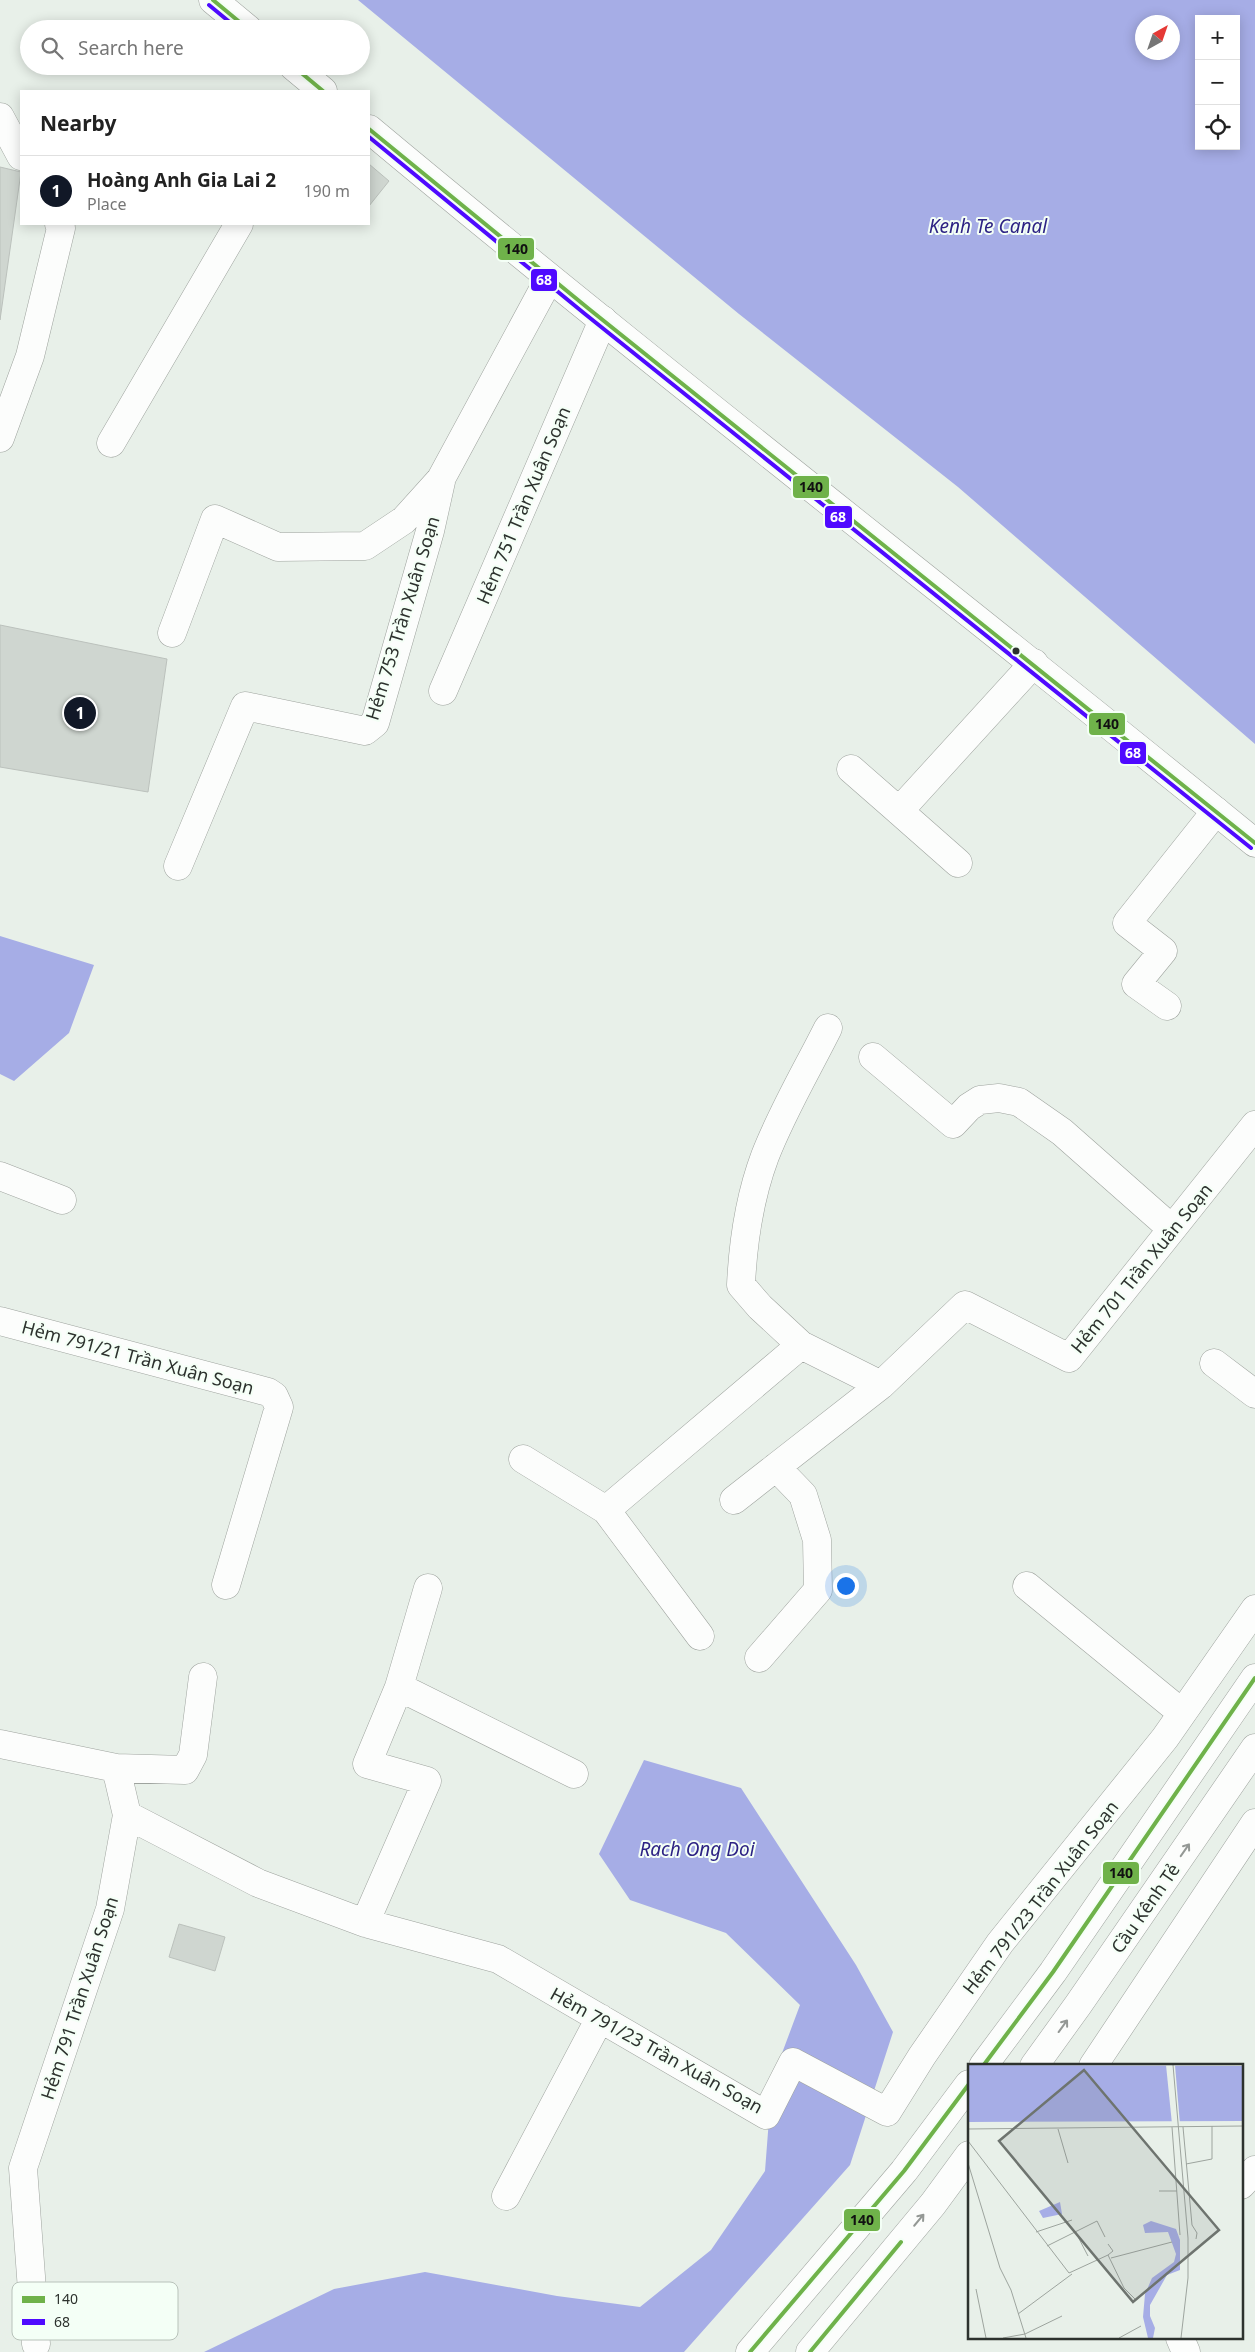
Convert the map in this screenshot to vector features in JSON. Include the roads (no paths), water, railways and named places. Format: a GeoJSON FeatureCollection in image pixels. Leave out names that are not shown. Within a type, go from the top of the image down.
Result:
{"type":"FeatureCollection","features":[{"type":"Feature","properties":{"kind":"street"},"geometry":{"type":"LineString","coordinates":[[213,0],[237,20]]}},
{"type":"Feature","properties":{"kind":"street"},"geometry":{"type":"LineString","coordinates":[[303,75],[321,90]]}},
{"type":"Feature","properties":{"kind":"street"},"geometry":{"type":"LineString","coordinates":[[0,117],[20,154]]}},
{"type":"Feature","properties":{"kind":"street"},"geometry":{"type":"LineString","coordinates":[[370,130],[549,279],[1034,663],[1255,843]]}},
{"type":"Feature","properties":{"kind":"street"},"geometry":{"type":"LineString","coordinates":[[0,438],[30,356],[61,228],[60,225]]}},
{"type":"Feature","properties":{"kind":"street"},"geometry":{"type":"LineString","coordinates":[[111,443],[237,225]]}},
{"type":"Feature","properties":{"kind":"street","name":"Hẻm 753 Trần Xuân Soạn"},"geometry":{"type":"LineString","coordinates":[[172,633],[214,519],[278,547],[365,546],[404,520],[442,477],[549,279]]}},
{"type":"Feature","properties":{"kind":"street","name":"Hẻm 751 Trần Xuân Soạn"},"geometry":{"type":"LineString","coordinates":[[443,691],[603,320]]}},
{"type":"Feature","properties":{"kind":"street","name":"Hẻm 753 Trần Xuân Soạn"},"geometry":{"type":"LineString","coordinates":[[178,866],[245,706],[365,731],[375,723],[430,530],[442,477]]}},
{"type":"Feature","properties":{"kind":"street"},"geometry":{"type":"LineString","coordinates":[[899,812],[1034,663]]}},
{"type":"Feature","properties":{"kind":"street"},"geometry":{"type":"LineString","coordinates":[[851,769],[958,862]]}},
{"type":"Feature","properties":{"kind":"street"},"geometry":{"type":"LineString","coordinates":[[1167,1006],[1136,984],[1163,951],[1127,923],[1216,811]]}},
{"type":"Feature","properties":{"kind":"street"},"geometry":{"type":"LineString","coordinates":[[828,1028],[765,1156],[755,1191],[742,1258],[740,1285],[760,1307],[801,1345],[882,1385]]}},
{"type":"Feature","properties":{"kind":"street"},"geometry":{"type":"LineString","coordinates":[[873,1057],[953,1124],[969,1107],[980,1100],[999,1098],[1019,1102],[1062,1132],[1172,1229]]}},
{"type":"Feature","properties":{"kind":"street","name":"Hẻm 701 Trần Xuân Soạn"},"geometry":{"type":"LineString","coordinates":[[734,1500],[882,1385],[965,1305],[1069,1358],[1255,1125]]}},
{"type":"Feature","properties":{"kind":"street"},"geometry":{"type":"LineString","coordinates":[[0,1176],[62,1200]]}},
{"type":"Feature","properties":{"kind":"street","name":"Hẻm 791/21 Trần Xuân Soạn"},"geometry":{"type":"LineString","coordinates":[[1,1328],[268,1392],[274,1396],[280,1407],[226,1585]]}},
{"type":"Feature","properties":{"kind":"street"},"geometry":{"type":"LineString","coordinates":[[606,1510],[801,1345]]}},
{"type":"Feature","properties":{"kind":"street"},"geometry":{"type":"LineString","coordinates":[[1214,1363],[1255,1394]]}},
{"type":"Feature","properties":{"kind":"street"},"geometry":{"type":"LineString","coordinates":[[523,1459],[606,1510],[700,1636]]}},
{"type":"Feature","properties":{"kind":"street"},"geometry":{"type":"LineString","coordinates":[[759,1658],[818,1590],[817,1540],[803,1495],[776,1467]]}},
{"type":"Feature","properties":{"kind":"street"},"geometry":{"type":"LineString","coordinates":[[1027,1586],[1182,1713]]}},
{"type":"Feature","properties":{"kind":"street"},"geometry":{"type":"LineString","coordinates":[[365,1923],[427,1781],[367,1764],[399,1687],[428,1588]]}},
{"type":"Feature","properties":{"kind":"street","name":"Hẻm 791/23 Trần Xuân Soạn"},"geometry":{"type":"LineString","coordinates":[[127,1815],[258,1883],[365,1923],[498,1960],[766,2115],[793,2062],[887,2112],[922,2056],[1000,1943],[1165,1738],[1255,1609]]}},
{"type":"Feature","properties":{"kind":"street"},"geometry":{"type":"LineString","coordinates":[[0,1744],[116,1768],[185,1770],[193,1755],[203,1677]]}},
{"type":"Feature","properties":{"kind":"street"},"geometry":{"type":"LineString","coordinates":[[984,2064],[1053,1972],[1255,1678]]}},
{"type":"Feature","properties":{"kind":"street"},"geometry":{"type":"LineString","coordinates":[[399,1687],[574,1774]]}},
{"type":"Feature","properties":{"kind":"street","name":"Cầu Kênh Tẻ"},"geometry":{"type":"LineString","coordinates":[[1035,2064],[1078,2006],[1255,1748]]}},
{"type":"Feature","properties":{"kind":"street","name":"Hẻm 791 Trần Xuân Soạn"},"geometry":{"type":"LineString","coordinates":[[31,2282],[23,2168],[110,1909],[127,1815],[116,1768]]}},
{"type":"Feature","properties":{"kind":"street"},"geometry":{"type":"LineString","coordinates":[[1094,2064],[1255,1823]]}},
{"type":"Feature","properties":{"kind":"street"},"geometry":{"type":"LineString","coordinates":[[506,2196],[600,2018]]}},
{"type":"Feature","properties":{"kind":"street"},"geometry":{"type":"LineString","coordinates":[[750,2352],[904,2171],[968,2085]]}},
{"type":"Feature","properties":{"kind":"street"},"geometry":{"type":"LineString","coordinates":[[810,2352],[932,2204],[968,2156]]}},
{"type":"Feature","properties":{"kind":"street"},"geometry":{"type":"LineString","coordinates":[[1242,2184],[1255,2170]]}},
{"type":"Feature","properties":{"kind":"street","name":"Hẻm 791 Trần Xuân Soạn"},"geometry":{"type":"LineString","coordinates":[[36,2340],[36,2344]]}},
{"type":"Feature","properties":{"kind":"street"},"geometry":{"type":"LineString","coordinates":[[1181,2340],[1186,2352]]}},
{"type":"Feature","properties":{"kind":"water","name":"Kenh Te Canal"},"geometry":{"type":"Polygon","coordinates":[[[358,0],[1255,0],[1255,744],[958,487],[739,314],[358,0]]]}},
{"type":"Feature","properties":{"kind":"water"},"geometry":{"type":"Polygon","coordinates":[[[0,936],[94,965],[69,1033],[14,1081],[0,1074],[0,936]]]}},
{"type":"Feature","properties":{"kind":"water","name":"Rach Ong Doi"},"geometry":{"type":"Polygon","coordinates":[[[644,1760],[741,1788],[856,1965],[893,2032],[850,2165],[684,2352],[204,2352],[334,2289],[425,2272],[557,2296],[640,2307],[711,2250],[765,2171],[772,2080],[800,2005],[726,1933],[630,1900],[599,1854],[644,1760]]]}},
{"type":"Feature","properties":{"kind":"place","name":"Hoàng Anh Gia Lai 2"},"geometry":{"type":"Point","coordinates":[80,713]}}]}
